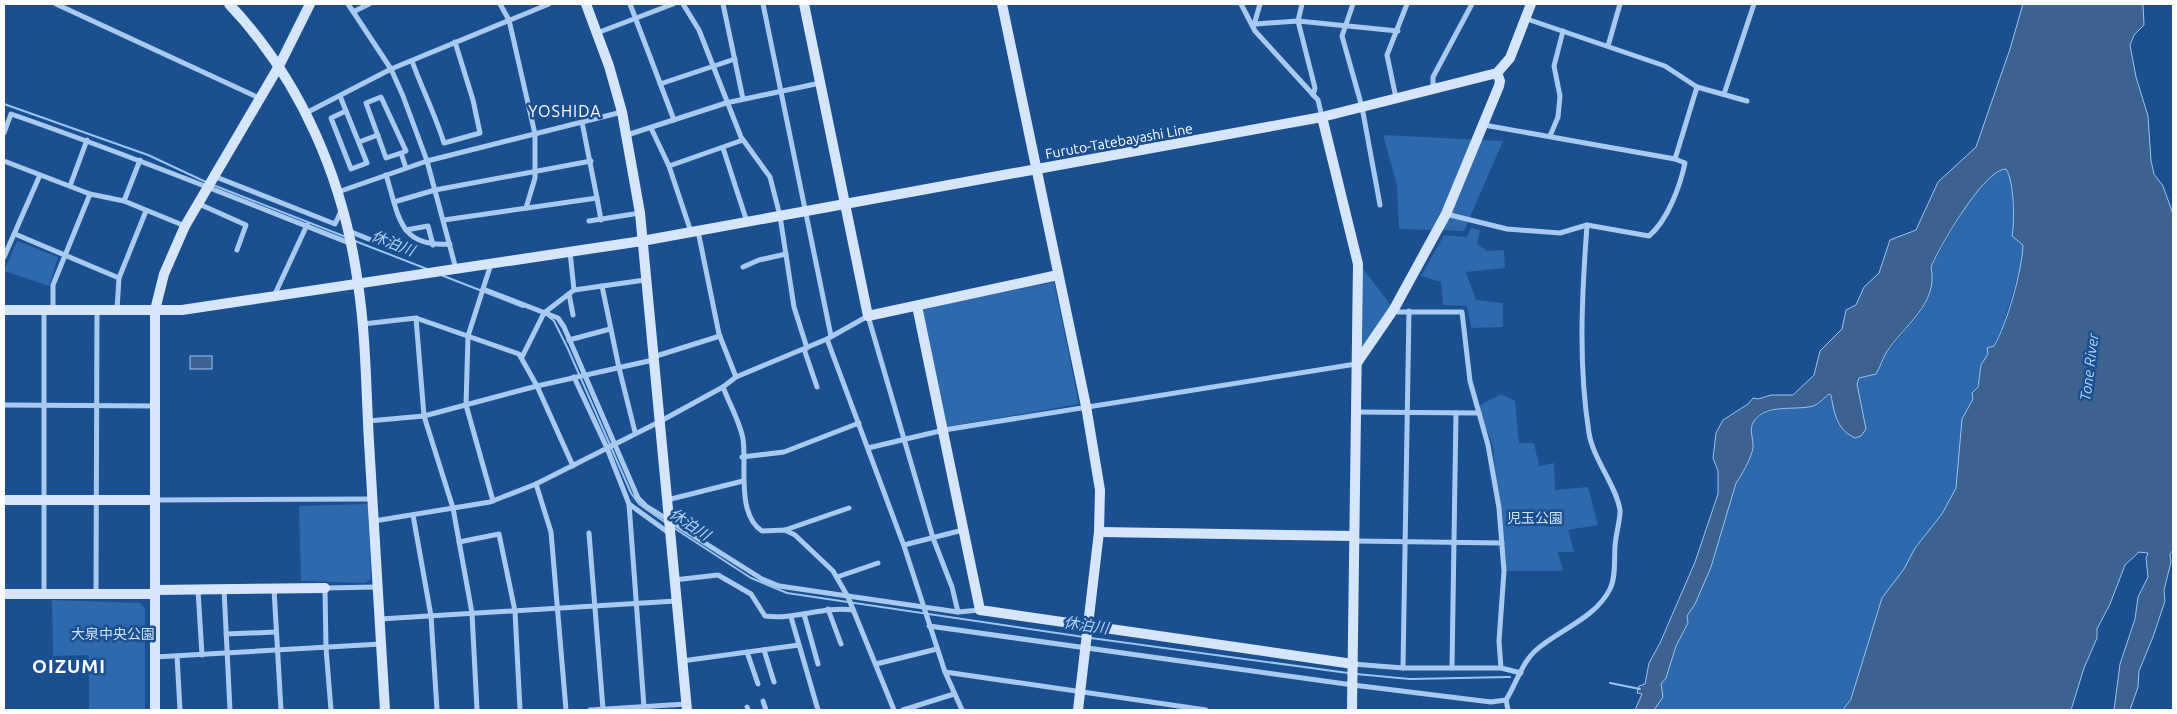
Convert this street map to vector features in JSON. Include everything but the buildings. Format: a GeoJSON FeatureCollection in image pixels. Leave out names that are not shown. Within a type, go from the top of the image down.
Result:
{"type":"FeatureCollection","features":[{"type":"Feature","properties":{"kind":"street"},"geometry":{"type":"LineString","coordinates":[[56,4],[259,98]]}},
{"type":"Feature","properties":{"kind":"street"},"geometry":{"type":"LineString","coordinates":[[228,4],[279,66],[306,113],[338,192],[350,237],[359,284],[362,324],[385,710]]}},
{"type":"Feature","properties":{"kind":"street"},"geometry":{"type":"LineString","coordinates":[[155,710],[155,310],[164,274],[185,226],[279,66],[310,4]]}},
{"type":"Feature","properties":{"kind":"street"},"geometry":{"type":"LineString","coordinates":[[348,4],[355,11],[391,69],[427,161],[456,269]]}},
{"type":"Feature","properties":{"kind":"street"},"geometry":{"type":"LineString","coordinates":[[355,11],[369,4]]}},
{"type":"Feature","properties":{"kind":"street"},"geometry":{"type":"LineString","coordinates":[[500,4],[509,20],[535,134],[535,172],[526,208]]}},
{"type":"Feature","properties":{"kind":"street"},"geometry":{"type":"LineString","coordinates":[[306,113],[391,69],[549,4]]}},
{"type":"Feature","properties":{"kind":"street"},"geometry":{"type":"LineString","coordinates":[[586,4],[598,33],[628,135],[640,213],[687,707],[590,710]]}},
{"type":"Feature","properties":{"kind":"street"},"geometry":{"type":"LineString","coordinates":[[630,4],[634,19],[674,120]]}},
{"type":"Feature","properties":{"kind":"street"},"geometry":{"type":"LineString","coordinates":[[598,33],[673,4]]}},
{"type":"Feature","properties":{"kind":"street"},"geometry":{"type":"LineString","coordinates":[[683,4],[699,30],[726,103],[743,140],[770,177],[780,216],[794,307],[817,386]]}},
{"type":"Feature","properties":{"kind":"street"},"geometry":{"type":"LineString","coordinates":[[723,4],[743,99]]}},
{"type":"Feature","properties":{"kind":"street"},"geometry":{"type":"LineString","coordinates":[[763,4],[806,211],[829,338],[904,545],[945,672],[962,710]]}},
{"type":"Feature","properties":{"kind":"street"},"geometry":{"type":"LineString","coordinates":[[804,4],[868,316],[934,538],[952,586],[958,612]]}},
{"type":"Feature","properties":{"kind":"street"},"geometry":{"type":"LineString","coordinates":[[4,310],[182,310],[642,241],[1036,170],[1002,4]]}},
{"type":"Feature","properties":{"kind":"street"},"geometry":{"type":"LineString","coordinates":[[1241,4],[1254,25],[1318,100],[1358,264],[1352,710]]}},
{"type":"Feature","properties":{"kind":"street"},"geometry":{"type":"LineString","coordinates":[[1254,25],[1260,4]]}},
{"type":"Feature","properties":{"kind":"street"},"geometry":{"type":"LineString","coordinates":[[1302,4],[1298,21],[1315,88],[1313,95]]}},
{"type":"Feature","properties":{"kind":"street"},"geometry":{"type":"LineString","coordinates":[[1353,4],[1342,36],[1362,108],[1380,205]]}},
{"type":"Feature","properties":{"kind":"street"},"geometry":{"type":"LineString","coordinates":[[1396,98],[1387,55],[1407,4]]}},
{"type":"Feature","properties":{"kind":"street"},"geometry":{"type":"LineString","coordinates":[[1433,89],[1433,77],[1472,4]]}},
{"type":"Feature","properties":{"kind":"street"},"geometry":{"type":"LineString","coordinates":[[868,448],[944,430],[1357,364],[1394,309],[1446,214],[1499,86],[1500,81],[1497,73],[1510,58],[1531,4]]}},
{"type":"Feature","properties":{"kind":"street"},"geometry":{"type":"LineString","coordinates":[[1608,46],[1620,4]]}},
{"type":"Feature","properties":{"kind":"street"},"geometry":{"type":"LineString","coordinates":[[1724,94],[1754,4]]}},
{"type":"Feature","properties":{"kind":"street"},"geometry":{"type":"LineString","coordinates":[[1526,18],[1665,66],[1697,87],[1747,101]]}},
{"type":"Feature","properties":{"kind":"street"},"geometry":{"type":"LineString","coordinates":[[1254,25],[1298,21],[1398,31]]}},
{"type":"Feature","properties":{"kind":"street"},"geometry":{"type":"LineString","coordinates":[[1550,136],[1558,117],[1560,96],[1554,66],[1563,31]]}},
{"type":"Feature","properties":{"kind":"street"},"geometry":{"type":"LineString","coordinates":[[412,60],[426,99],[434,112],[444,143],[480,133],[473,100],[455,42]]}},
{"type":"Feature","properties":{"kind":"street"},"geometry":{"type":"LineString","coordinates":[[660,84],[735,59]]}},
{"type":"Feature","properties":{"kind":"street","name":"Furuto-Tatebayashi Line"},"geometry":{"type":"LineString","coordinates":[[1085,646],[1099,532],[1100,490],[1086,406],[1036,170],[1322,117],[1497,73]]}},
{"type":"Feature","properties":{"kind":"street"},"geometry":{"type":"LineString","coordinates":[[628,135],[726,103],[820,83]]}},
{"type":"Feature","properties":{"kind":"street"},"geometry":{"type":"LineString","coordinates":[[1676,159],[1697,87]]}},
{"type":"Feature","properties":{"kind":"street"},"geometry":{"type":"LineString","coordinates":[[340,96],[367,163],[352,169],[331,118],[346,111]]}},
{"type":"Feature","properties":{"kind":"street"},"geometry":{"type":"LineString","coordinates":[[381,97],[406,151],[401,153],[386,158],[366,103],[381,97]]}},
{"type":"Feature","properties":{"kind":"street"},"geometry":{"type":"LineString","coordinates":[[338,192],[427,161],[622,112]]}},
{"type":"Feature","properties":{"kind":"street"},"geometry":{"type":"LineString","coordinates":[[4,133],[11,114],[140,160],[213,181],[335,224],[343,209]]}},
{"type":"Feature","properties":{"kind":"street"},"geometry":{"type":"LineString","coordinates":[[582,122],[601,220]]}},
{"type":"Feature","properties":{"kind":"street"},"geometry":{"type":"LineString","coordinates":[[1446,214],[1507,229],[1560,233],[1587,225],[1649,236],[1656,230],[1668,209],[1684,169],[1685,163],[1676,159],[1484,125]]}},
{"type":"Feature","properties":{"kind":"street"},"geometry":{"type":"LineString","coordinates":[[651,128],[669,166],[694,231],[720,336],[736,377]]}},
{"type":"Feature","properties":{"kind":"street"},"geometry":{"type":"LineString","coordinates":[[358,142],[378,134]]}},
{"type":"Feature","properties":{"kind":"street"},"geometry":{"type":"LineString","coordinates":[[70,186],[87,140]]}},
{"type":"Feature","properties":{"kind":"street"},"geometry":{"type":"LineString","coordinates":[[669,166],[743,140]]}},
{"type":"Feature","properties":{"kind":"street"},"geometry":{"type":"LineString","coordinates":[[723,148],[747,222]]}},
{"type":"Feature","properties":{"kind":"street"},"geometry":{"type":"LineString","coordinates":[[401,153],[406,168]]}},
{"type":"Feature","properties":{"kind":"street"},"geometry":{"type":"LineString","coordinates":[[124,201],[140,160]]}},
{"type":"Feature","properties":{"kind":"street"},"geometry":{"type":"LineString","coordinates":[[4,161],[90,194],[124,201],[185,226]]}},
{"type":"Feature","properties":{"kind":"street"},"geometry":{"type":"LineString","coordinates":[[394,202],[435,190],[591,161]]}},
{"type":"Feature","properties":{"kind":"street"},"geometry":{"type":"LineString","coordinates":[[4,257],[40,175]]}},
{"type":"Feature","properties":{"kind":"street"},"geometry":{"type":"LineString","coordinates":[[386,175],[402,225],[406,230],[422,243],[433,245],[450,244]]}},
{"type":"Feature","properties":{"kind":"street"},"geometry":{"type":"LineString","coordinates":[[213,181],[265,211],[307,225],[376,242]]}},
{"type":"Feature","properties":{"kind":"street"},"geometry":{"type":"LineString","coordinates":[[44,594],[44,405],[49,310],[53,285],[90,194]]}},
{"type":"Feature","properties":{"kind":"street"},"geometry":{"type":"LineString","coordinates":[[444,220],[597,198]]}},
{"type":"Feature","properties":{"kind":"street"},"geometry":{"type":"LineString","coordinates":[[199,204],[246,225],[237,250]]}},
{"type":"Feature","properties":{"kind":"street"},"geometry":{"type":"LineString","coordinates":[[117,310],[119,278],[146,211]]}},
{"type":"Feature","properties":{"kind":"street"},"geometry":{"type":"LineString","coordinates":[[589,222],[640,213]]}},
{"type":"Feature","properties":{"kind":"street"},"geometry":{"type":"LineString","coordinates":[[274,297],[307,225]]}},
{"type":"Feature","properties":{"kind":"street"},"geometry":{"type":"LineString","coordinates":[[1508,710],[1506,700],[1518,682],[1520,673],[1535,652],[1586,616],[1604,597],[1612,585],[1616,529],[1620,512],[1589,434],[1582,356],[1583,285],[1587,225]]}},
{"type":"Feature","properties":{"kind":"street"},"geometry":{"type":"LineString","coordinates":[[406,230],[428,226],[433,245]]}},
{"type":"Feature","properties":{"kind":"street"},"geometry":{"type":"LineString","coordinates":[[15,234],[119,278]]}},
{"type":"Feature","properties":{"kind":"street"},"geometry":{"type":"LineString","coordinates":[[570,252],[574,290]]}},
{"type":"Feature","properties":{"kind":"street"},"geometry":{"type":"LineString","coordinates":[[743,267],[759,260],[786,254]]}},
{"type":"Feature","properties":{"kind":"street"},"geometry":{"type":"LineString","coordinates":[[492,264],[468,336],[466,405],[493,500]]}},
{"type":"Feature","properties":{"kind":"street"},"geometry":{"type":"LineString","coordinates":[[374,521],[493,500],[536,484],[635,432],[659,422],[723,387],[736,377],[829,338],[868,316],[1058,275]]}},
{"type":"Feature","properties":{"kind":"street"},"geometry":{"type":"LineString","coordinates":[[522,357],[545,312],[574,290],[645,280]]}},
{"type":"Feature","properties":{"kind":"street"},"geometry":{"type":"LineString","coordinates":[[602,286],[618,368],[635,432]]}},
{"type":"Feature","properties":{"kind":"street"},"geometry":{"type":"LineString","coordinates":[[482,292],[558,318],[584,375],[611,446],[629,504],[644,707]]}},
{"type":"Feature","properties":{"kind":"street"},"geometry":{"type":"LineString","coordinates":[[569,294],[573,315]]}},
{"type":"Feature","properties":{"kind":"street"},"geometry":{"type":"LineString","coordinates":[[917,306],[980,610]]}},
{"type":"Feature","properties":{"kind":"street"},"geometry":{"type":"LineString","coordinates":[[1394,309],[1398,312],[1462,312],[1470,381],[1494,475],[1502,543],[1504,571],[1500,641],[1501,668]]}},
{"type":"Feature","properties":{"kind":"street"},"geometry":{"type":"LineString","coordinates":[[96,594],[97,310]]}},
{"type":"Feature","properties":{"kind":"street"},"geometry":{"type":"LineString","coordinates":[[1403,668],[1409,311]]}},
{"type":"Feature","properties":{"kind":"street"},"geometry":{"type":"LineString","coordinates":[[362,324],[416,318],[522,357],[538,386],[573,466]]}},
{"type":"Feature","properties":{"kind":"street"},"geometry":{"type":"LineString","coordinates":[[416,318],[424,416],[453,508],[472,613],[477,710]]}},
{"type":"Feature","properties":{"kind":"street"},"geometry":{"type":"LineString","coordinates":[[569,340],[610,329]]}},
{"type":"Feature","properties":{"kind":"street"},"geometry":{"type":"LineString","coordinates":[[368,421],[424,416],[538,386],[653,359],[720,336]]}},
{"type":"Feature","properties":{"kind":"street"},"geometry":{"type":"LineString","coordinates":[[575,377],[638,498],[669,526]]}},
{"type":"Feature","properties":{"kind":"street"},"geometry":{"type":"LineString","coordinates":[[723,387],[743,438],[744,481],[750,520],[755,526],[762,531],[785,530],[849,508]]}},
{"type":"Feature","properties":{"kind":"street"},"geometry":{"type":"LineString","coordinates":[[4,405],[156,406]]}},
{"type":"Feature","properties":{"kind":"street"},"geometry":{"type":"LineString","coordinates":[[1356,412],[1479,413]]}},
{"type":"Feature","properties":{"kind":"street"},"geometry":{"type":"LineString","coordinates":[[1452,668],[1456,413]]}},
{"type":"Feature","properties":{"kind":"street"},"geometry":{"type":"LineString","coordinates":[[742,456],[784,452],[859,423]]}},
{"type":"Feature","properties":{"kind":"street"},"geometry":{"type":"LineString","coordinates":[[667,500],[744,481]]}},
{"type":"Feature","properties":{"kind":"street"},"geometry":{"type":"LineString","coordinates":[[536,484],[551,532],[566,710]]}},
{"type":"Feature","properties":{"kind":"street"},"geometry":{"type":"LineString","coordinates":[[4,500],[373,499]]}},
{"type":"Feature","properties":{"kind":"street"},"geometry":{"type":"LineString","coordinates":[[629,504],[762,579],[779,586],[923,608],[958,612],[980,610],[1353,665],[1403,668],[1501,668],[1520,673]]}},
{"type":"Feature","properties":{"kind":"street"},"geometry":{"type":"LineString","coordinates":[[413,515],[431,616],[436,710]]}},
{"type":"Feature","properties":{"kind":"street"},"geometry":{"type":"LineString","coordinates":[[785,530],[795,535],[816,553],[837,578],[848,597],[894,710]]}},
{"type":"Feature","properties":{"kind":"street"},"geometry":{"type":"LineString","coordinates":[[904,545],[964,530]]}},
{"type":"Feature","properties":{"kind":"street"},"geometry":{"type":"LineString","coordinates":[[1099,532],[1354,538],[1405,542],[1502,543]]}},
{"type":"Feature","properties":{"kind":"street"},"geometry":{"type":"LineString","coordinates":[[589,533],[603,709]]}},
{"type":"Feature","properties":{"kind":"street"},"geometry":{"type":"LineString","coordinates":[[459,542],[499,534],[515,611],[520,710]]}},
{"type":"Feature","properties":{"kind":"street"},"geometry":{"type":"LineString","coordinates":[[837,578],[878,563]]}},
{"type":"Feature","properties":{"kind":"street"},"geometry":{"type":"LineString","coordinates":[[674,580],[718,575],[751,594],[765,616],[791,616],[835,608],[852,608]]}},
{"type":"Feature","properties":{"kind":"street"},"geometry":{"type":"LineString","coordinates":[[4,594],[96,594],[224,589],[377,587]]}},
{"type":"Feature","properties":{"kind":"street"},"geometry":{"type":"LineString","coordinates":[[274,588],[281,710]]}},
{"type":"Feature","properties":{"kind":"street"},"geometry":{"type":"LineString","coordinates":[[324,588],[331,710]]}},
{"type":"Feature","properties":{"kind":"street"},"geometry":{"type":"LineString","coordinates":[[224,589],[230,710]]}},
{"type":"Feature","properties":{"kind":"street"},"geometry":{"type":"LineString","coordinates":[[198,590],[202,655]]}},
{"type":"Feature","properties":{"kind":"street"},"geometry":{"type":"LineString","coordinates":[[379,619],[676,602]]}},
{"type":"Feature","properties":{"kind":"street"},"geometry":{"type":"LineString","coordinates":[[828,609],[841,644]]}},
{"type":"Feature","properties":{"kind":"street"},"geometry":{"type":"LineString","coordinates":[[804,614],[818,664]]}},
{"type":"Feature","properties":{"kind":"street"},"geometry":{"type":"LineString","coordinates":[[791,616],[818,710]]}},
{"type":"Feature","properties":{"kind":"street"},"geometry":{"type":"LineString","coordinates":[[929,626],[1491,702],[1506,700]]}},
{"type":"Feature","properties":{"kind":"street"},"geometry":{"type":"LineString","coordinates":[[226,634],[276,632]]}},
{"type":"Feature","properties":{"kind":"street"},"geometry":{"type":"LineString","coordinates":[[155,657],[381,644]]}},
{"type":"Feature","properties":{"kind":"street"},"geometry":{"type":"LineString","coordinates":[[682,661],[799,645]]}},
{"type":"Feature","properties":{"kind":"street"},"geometry":{"type":"LineString","coordinates":[[1078,710],[1085,646]]}},
{"type":"Feature","properties":{"kind":"street"},"geometry":{"type":"LineString","coordinates":[[876,664],[937,649]]}},
{"type":"Feature","properties":{"kind":"street"},"geometry":{"type":"LineString","coordinates":[[764,650],[774,682]]}},
{"type":"Feature","properties":{"kind":"street"},"geometry":{"type":"LineString","coordinates":[[747,652],[758,684]]}},
{"type":"Feature","properties":{"kind":"street"},"geometry":{"type":"LineString","coordinates":[[177,656],[180,710]]}},
{"type":"Feature","properties":{"kind":"street"},"geometry":{"type":"LineString","coordinates":[[945,672],[1206,710]]}},
{"type":"Feature","properties":{"kind":"street"},"geometry":{"type":"LineString","coordinates":[[903,710],[954,694]]}},
{"type":"Feature","properties":{"kind":"street"},"geometry":{"type":"LineString","coordinates":[[763,701],[766,710]]}},
{"type":"Feature","properties":{"kind":"green space"},"geometry":{"type":"Polygon","coordinates":[[[1383,135],[1503,141],[1464,231],[1399,229],[1397,185],[1383,135]]]}},
{"type":"Feature","properties":{"kind":"green space"},"geometry":{"type":"Polygon","coordinates":[[[2006,169],[2011,175],[2014,227],[2012,235],[2023,245],[2022,261],[2003,326],[1981,368],[1977,385],[1972,393],[1973,399],[1962,419],[1956,488],[1942,514],[1915,548],[1911,559],[1879,606],[1851,699],[1843,710],[1654,710],[1661,698],[1661,684],[1666,678],[1676,646],[1688,623],[1687,616],[1695,604],[1711,567],[1736,483],[1752,452],[1752,425],[1760,416],[1768,412],[1810,404],[1829,394],[1831,395],[1838,424],[1866,429],[1857,384],[1859,377],[1878,371],[1886,354],[1922,310],[1930,295],[1931,267],[1973,194],[1995,172],[2006,169]]]}},
{"type":"Feature","properties":{"kind":"green space"},"geometry":{"type":"Polygon","coordinates":[[[1471,228],[1480,230],[1477,244],[1487,251],[1504,250],[1505,268],[1466,272],[1476,300],[1503,303],[1503,327],[1471,328],[1467,306],[1443,305],[1441,282],[1421,276],[1444,235],[1467,237],[1471,228]]]}},
{"type":"Feature","properties":{"kind":"green space"},"geometry":{"type":"Polygon","coordinates":[[[17,241],[58,257],[49,286],[4,271],[17,241]]]}},
{"type":"Feature","properties":{"kind":"green space"},"geometry":{"type":"Polygon","coordinates":[[[1362,267],[1391,306],[1357,357],[1362,267]]]}},
{"type":"Feature","properties":{"kind":"green space"},"geometry":{"type":"Polygon","coordinates":[[[1054,282],[1079,404],[946,427],[922,308],[1054,282]]]}},
{"type":"Feature","properties":{"kind":"green space","name":"児玉公園"},"geometry":{"type":"Polygon","coordinates":[[[1501,394],[1515,401],[1519,443],[1534,443],[1539,466],[1554,463],[1555,490],[1588,487],[1598,525],[1568,530],[1574,552],[1558,552],[1563,571],[1504,571],[1493,446],[1477,407],[1501,394]]]}},
{"type":"Feature","properties":{"kind":"green space"},"geometry":{"type":"Polygon","coordinates":[[[368,504],[371,579],[365,583],[301,581],[299,506],[368,504]]]}},
{"type":"Feature","properties":{"kind":"green space","name":"大泉中央公園"},"geometry":{"type":"Polygon","coordinates":[[[52,600],[140,603],[145,608],[145,710],[89,710],[89,655],[53,656],[52,600]]]}},
{"type":"Feature","properties":{"kind":"water","name":"Tone River"},"geometry":{"type":"Polygon","coordinates":[[[2023,4],[2143,4],[2144,25],[2134,35],[2130,45],[2136,77],[2148,116],[2151,161],[2154,174],[2163,186],[2173,214],[2173,550],[2170,554],[2171,562],[2164,590],[2165,601],[2139,671],[2138,687],[2130,710],[2114,710],[2120,664],[2135,619],[2138,597],[2148,577],[2146,558],[2148,553],[2139,552],[2125,565],[2110,604],[2097,629],[2097,638],[2084,668],[2071,710],[1843,710],[1851,699],[1882,598],[1904,569],[1915,548],[1942,514],[1956,488],[1962,419],[1973,399],[1972,393],[1978,387],[1981,365],[1988,354],[1987,348],[1994,346],[2004,325],[2017,283],[2022,256],[2023,245],[2012,236],[2013,201],[2011,182],[2006,169],[1997,172],[1986,181],[1953,227],[1931,267],[1932,280],[1930,292],[1925,303],[1886,353],[1876,374],[1859,378],[1857,384],[1866,429],[1861,436],[1855,438],[1840,426],[1831,395],[1829,394],[1813,406],[1766,412],[1754,421],[1751,428],[1752,452],[1736,483],[1711,567],[1695,604],[1687,616],[1688,623],[1676,646],[1666,678],[1661,684],[1663,697],[1654,710],[1635,710],[1642,694],[1637,693],[1639,686],[1645,684],[1649,663],[1660,643],[1695,562],[1718,494],[1718,471],[1713,458],[1716,433],[1723,420],[1748,404],[1753,398],[1758,399],[1771,395],[1793,395],[1814,375],[1820,351],[1842,329],[1846,310],[1856,305],[1864,287],[1879,273],[1890,240],[1916,230],[1938,182],[1976,147],[2010,49],[2023,4]]]}},
{"type":"Feature","properties":{"kind":"water"},"geometry":{"type":"Polygon","coordinates":[[[190,356],[212,356],[212,369],[190,369],[190,356]]]}},
{"type":"Feature","properties":{"kind":"waterway","name":"休泊川"},"geometry":{"type":"LineString","coordinates":[[4,104],[148,155],[206,182]]}},
{"type":"Feature","properties":{"kind":"waterway","name":"休泊川"},"geometry":{"type":"LineString","coordinates":[[213,185],[346,237]]}},
{"type":"Feature","properties":{"kind":"waterway","name":"休泊川"},"geometry":{"type":"LineString","coordinates":[[355,241],[427,269]]}},
{"type":"Feature","properties":{"kind":"waterway","name":"休泊川"},"geometry":{"type":"LineString","coordinates":[[441,275],[523,307]]}},
{"type":"Feature","properties":{"kind":"waterway","name":"休泊川"},"geometry":{"type":"LineString","coordinates":[[548,316],[554,321],[568,349],[631,493],[639,504],[666,523]]}},
{"type":"Feature","properties":{"kind":"waterway","name":"休泊川"},"geometry":{"type":"LineString","coordinates":[[674,528],[751,578],[787,593],[1084,637]]}},
{"type":"Feature","properties":{"kind":"waterway","name":"休泊川"},"geometry":{"type":"LineString","coordinates":[[1091,638],[1348,673]]}},
{"type":"Feature","properties":{"kind":"waterway","name":"休泊川"},"geometry":{"type":"LineString","coordinates":[[1356,674],[1410,679],[1510,677]]}},
{"type":"Feature","properties":{"kind":"waterway","name":"休泊川"},"geometry":{"type":"LineString","coordinates":[[1610,683],[1640,689]]}},
{"type":"Feature","properties":{"kind":"district","name":"YOSHIDA"},"geometry":{"type":"Point","coordinates":[565,111]}},
{"type":"Feature","properties":{"kind":"district","name":"OIZUMI"},"geometry":{"type":"Point","coordinates":[69,666]}}]}
